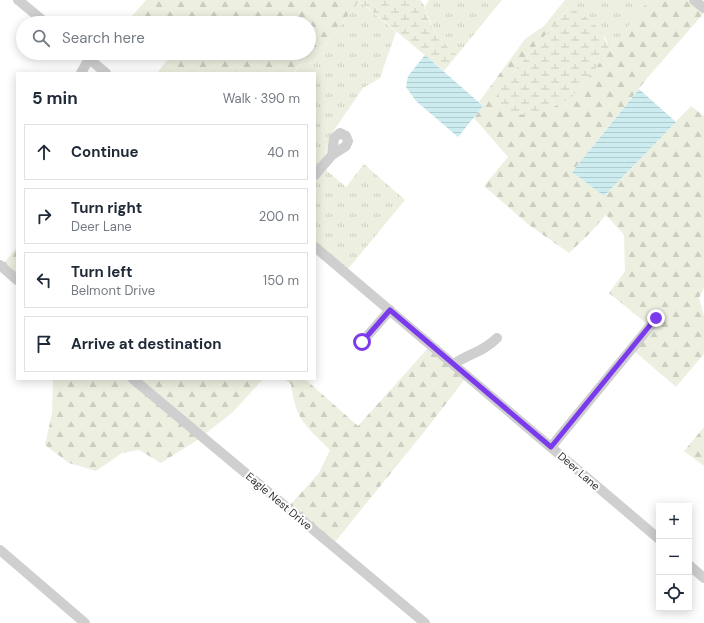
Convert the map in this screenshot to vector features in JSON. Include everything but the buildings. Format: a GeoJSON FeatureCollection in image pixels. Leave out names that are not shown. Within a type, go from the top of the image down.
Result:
{"type":"FeatureCollection","features":[{"type":"Feature","properties":{"kind":"street"},"geometry":{"type":"LineString","coordinates":[[18,0],[37,16]]}},
{"type":"Feature","properties":{"kind":"street"},"geometry":{"type":"LineString","coordinates":[[694,0],[704,8]]}},
{"type":"Feature","properties":{"kind":"street"},"geometry":{"type":"LineString","coordinates":[[81,72],[85,60]]}},
{"type":"Feature","properties":{"kind":"street"},"geometry":{"type":"LineString","coordinates":[[91,60],[105,72]]}},
{"type":"Feature","properties":{"kind":"street"},"geometry":{"type":"LineString","coordinates":[[316,174],[332,155]]}},
{"type":"Feature","properties":{"kind":"street","name":"Deer Lane"},"geometry":{"type":"LineString","coordinates":[[316,248],[658,539]]}},
{"type":"Feature","properties":{"kind":"street"},"geometry":{"type":"LineString","coordinates":[[0,265],[16,279]]}},
{"type":"Feature","properties":{"kind":"street"},"geometry":{"type":"LineString","coordinates":[[362,342],[390,310]]}},
{"type":"Feature","properties":{"kind":"street"},"geometry":{"type":"LineString","coordinates":[[551,447],[656,318]]}},
{"type":"Feature","properties":{"kind":"street"},"geometry":{"type":"LineString","coordinates":[[454,364],[463,358],[482,351],[497,338]]}},
{"type":"Feature","properties":{"kind":"street","name":"Eagle Nest Drive"},"geometry":{"type":"LineString","coordinates":[[134,380],[425,623]]}},
{"type":"Feature","properties":{"kind":"street"},"geometry":{"type":"LineString","coordinates":[[0,550],[85,623]]}},
{"type":"Feature","properties":{"kind":"street"},"geometry":{"type":"LineString","coordinates":[[692,568],[704,578]]}},
{"type":"Feature","properties":{"kind":"green space"},"geometry":{"type":"Polygon","coordinates":[[[146,0],[365,0],[363,4],[359,1],[325,46],[316,50],[316,16],[132,16],[146,0]]]}},
{"type":"Feature","properties":{"kind":"green space"},"geometry":{"type":"Polygon","coordinates":[[[365,0],[420,0],[424,4],[431,25],[437,35],[457,55],[444,71],[363,4],[365,0]]]}},
{"type":"Feature","properties":{"kind":"green space"},"geometry":{"type":"Polygon","coordinates":[[[429,0],[502,0],[457,55],[446,46],[436,34],[425,6],[429,0]]]}},
{"type":"Feature","properties":{"kind":"green space"},"geometry":{"type":"Polygon","coordinates":[[[565,0],[649,0],[610,50],[605,37],[569,8],[560,6],[565,0]]]}},
{"type":"Feature","properties":{"kind":"green space"},"geometry":{"type":"Polygon","coordinates":[[[649,0],[688,0],[704,13],[649,76],[572,172],[604,196],[691,106],[704,116],[704,288],[699,298],[704,316],[704,354],[676,387],[634,351],[661,317],[655,313],[647,324],[609,293],[625,271],[624,235],[606,215],[569,253],[529,225],[484,186],[508,157],[474,118],[483,106],[479,102],[525,39],[544,26],[560,6],[569,8],[498,88],[573,96],[649,0]]]}},
{"type":"Feature","properties":{"kind":"green space"},"geometry":{"type":"Polygon","coordinates":[[[359,1],[396,32],[380,78],[363,88],[332,133],[325,156],[316,168],[316,72],[295,72],[304,60],[316,60],[316,50],[325,46],[359,1]]]}},
{"type":"Feature","properties":{"kind":"green space"},"geometry":{"type":"Polygon","coordinates":[[[569,8],[584,16],[599,29],[610,50],[573,96],[545,112],[517,115],[499,109],[498,88],[569,8]]]}},
{"type":"Feature","properties":{"kind":"green space"},"geometry":{"type":"Polygon","coordinates":[[[167,60],[304,60],[294,72],[158,72],[167,60]]]}},
{"type":"Feature","properties":{"kind":"green space"},"geometry":{"type":"Polygon","coordinates":[[[364,164],[405,200],[348,269],[316,243],[316,179],[325,169],[346,187],[364,164]]]}},
{"type":"Feature","properties":{"kind":"green space"},"geometry":{"type":"Polygon","coordinates":[[[16,248],[16,273],[4,263],[16,248]]]}},
{"type":"Feature","properties":{"kind":"green space"},"geometry":{"type":"Polygon","coordinates":[[[428,348],[465,379],[335,542],[290,505],[319,473],[330,450],[303,421],[295,406],[291,384],[285,380],[306,380],[358,426],[428,348]]]}},
{"type":"Feature","properties":{"kind":"green space"},"geometry":{"type":"Polygon","coordinates":[[[53,380],[128,380],[199,439],[161,463],[139,450],[122,453],[96,471],[69,463],[45,445],[52,413],[53,380]]]}},
{"type":"Feature","properties":{"kind":"green space"},"geometry":{"type":"Polygon","coordinates":[[[141,380],[262,380],[233,412],[205,434],[141,380]]]}},
{"type":"Feature","properties":{"kind":"green space"},"geometry":{"type":"Polygon","coordinates":[[[704,427],[704,466],[684,451],[704,427]]]}},
{"type":"Feature","properties":{"kind":"water"},"geometry":{"type":"Polygon","coordinates":[[[425,55],[483,106],[458,137],[416,101],[406,87],[408,76],[425,55]]]}},
{"type":"Feature","properties":{"kind":"water"},"geometry":{"type":"Polygon","coordinates":[[[639,89],[676,122],[604,196],[572,172],[639,89]]]}},
{"type":"Feature","properties":{"kind":"route"},"geometry":{"type":"LineString","coordinates":[[362,342],[390,310],[551,447],[656,318]]}}]}
